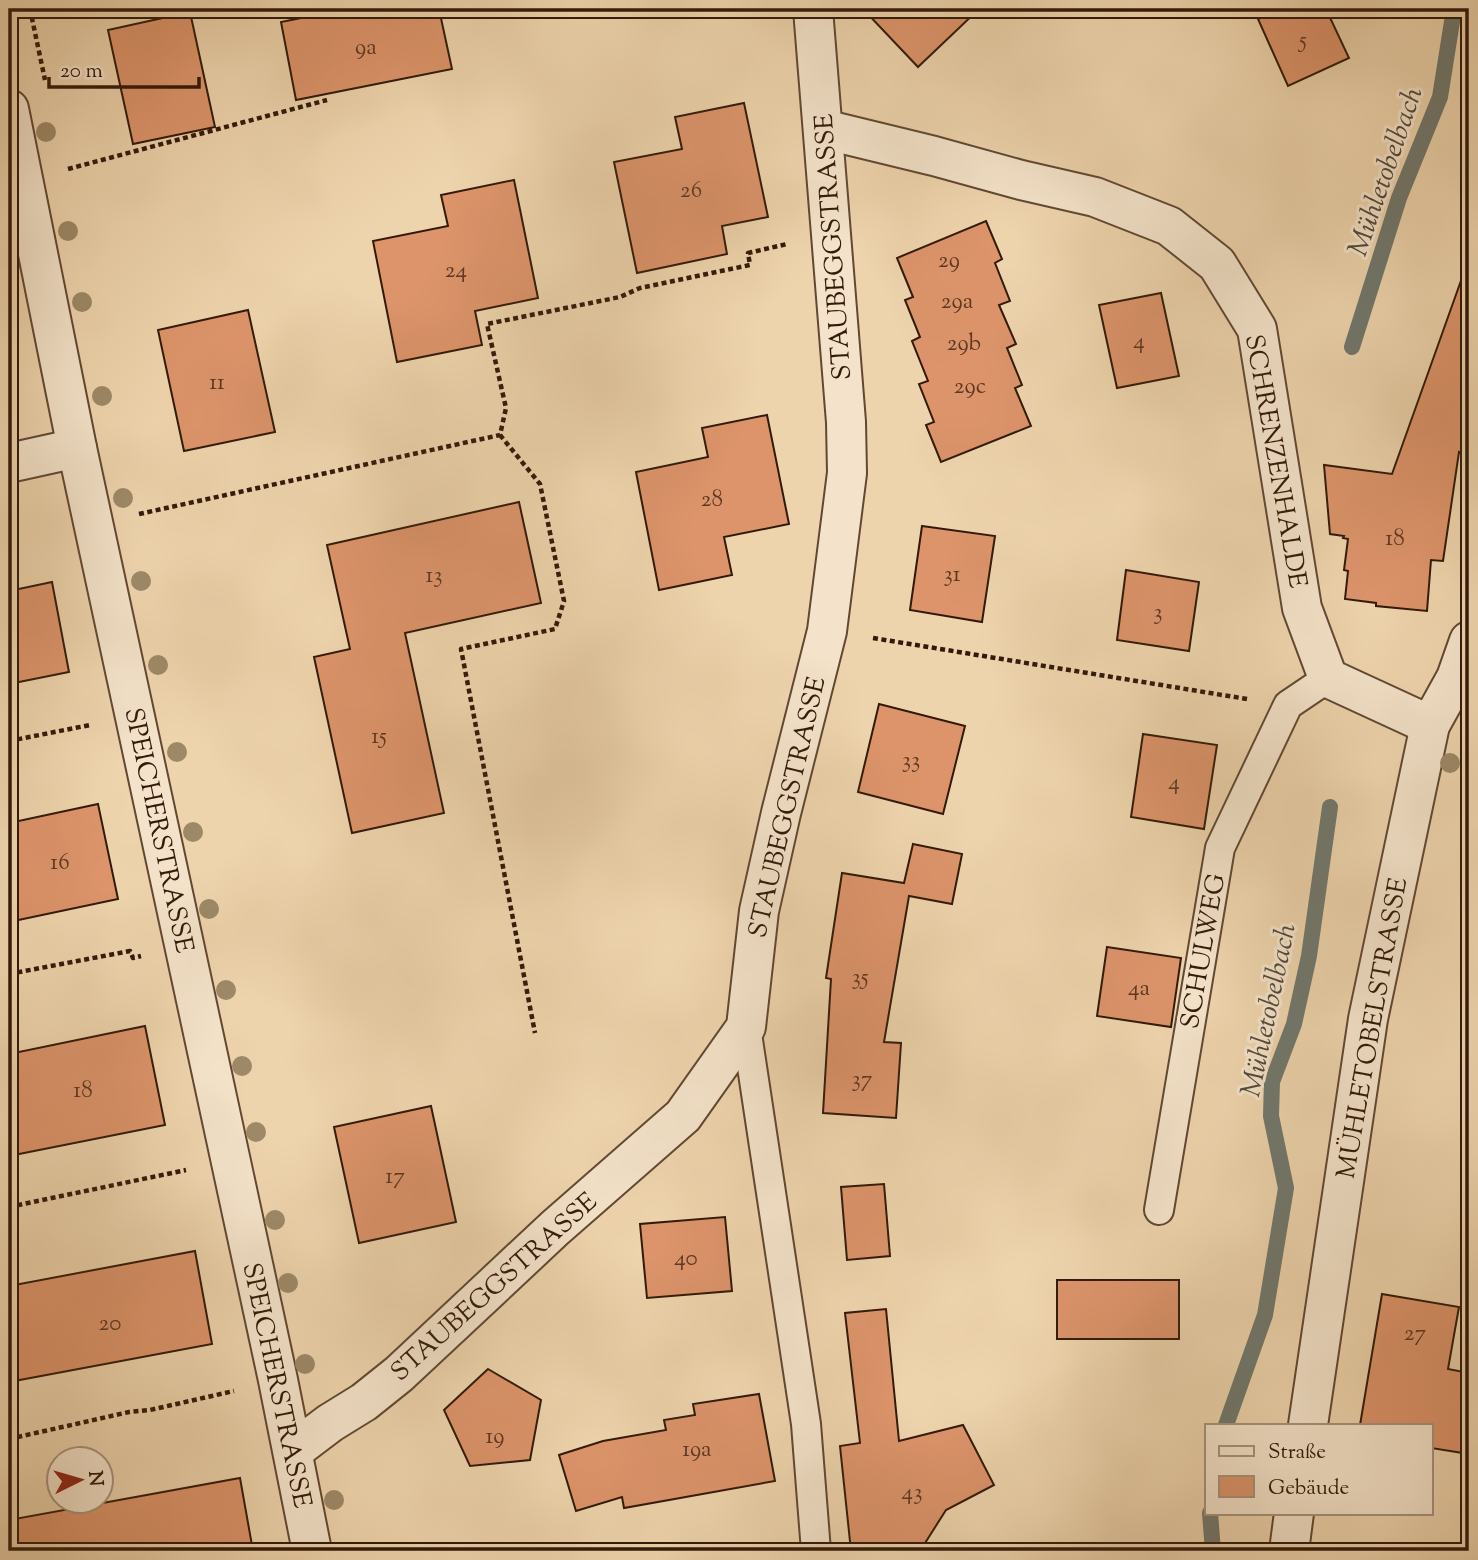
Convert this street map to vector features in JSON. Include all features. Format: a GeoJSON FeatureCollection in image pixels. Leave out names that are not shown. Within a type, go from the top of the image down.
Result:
{"type":"FeatureCollection","features":[{"type":"Feature","properties":{"kind":"street","name":"STAUBEGGSTRASSE"},"geometry":{"type":"LineString","coordinates":[[293,1451],[399,1374],[555,1228],[683,1116],[746,1027],[759,911],[780,813],[827,631],[847,473],[846,422],[816,11]]}},
{"type":"Feature","properties":{"kind":"street","name":"SPEICHERSTRASSE"},"geometry":{"type":"LineString","coordinates":[[9,109],[77,448],[293,1451],[312,1551]]}},
{"type":"Feature","properties":{"kind":"street","name":"SCHRENZENHALDE"},"geometry":{"type":"LineString","coordinates":[[823,129],[1095,197],[1170,226],[1217,264],[1256,328],[1302,608],[1328,678]]}},
{"type":"Feature","properties":{"kind":"street"},"geometry":{"type":"LineString","coordinates":[[9,463],[77,448]]}},
{"type":"Feature","properties":{"kind":"street","name":"MÜHLETOBELSTRASSE"},"geometry":{"type":"LineString","coordinates":[[1308,1424],[1368,1019],[1430,724],[1456,678],[1469,641]]}},
{"type":"Feature","properties":{"kind":"street"},"geometry":{"type":"LineString","coordinates":[[1328,678],[1430,724]]}},
{"type":"Feature","properties":{"kind":"street"},"geometry":{"type":"LineString","coordinates":[[1289,1551],[1294,1514]]}},
{"type":"Feature","properties":{"kind":"lane"},"geometry":{"type":"LineString","coordinates":[[1288,705],[1328,678]]}},
{"type":"Feature","properties":{"kind":"lane","name":"SCHULWEG"},"geometry":{"type":"LineString","coordinates":[[1159,1210],[1220,848],[1288,705]]}},
{"type":"Feature","properties":{"kind":"lane"},"geometry":{"type":"LineString","coordinates":[[746,1027],[806,1424],[816,1551]]}},
{"type":"Feature","properties":{"kind":"path"},"geometry":{"type":"LineString","coordinates":[[65,169],[327,100]]}},
{"type":"Feature","properties":{"kind":"path"},"geometry":{"type":"LineString","coordinates":[[500,435],[506,408],[487,324],[620,297],[640,288],[750,265],[748,253],[775,247]]}},
{"type":"Feature","properties":{"kind":"path"},"geometry":{"type":"LineString","coordinates":[[138,514],[500,435]]}},
{"type":"Feature","properties":{"kind":"path"},"geometry":{"type":"LineString","coordinates":[[500,435],[540,484],[564,601],[555,629],[461,649],[535,1033]]}},
{"type":"Feature","properties":{"kind":"path"},"geometry":{"type":"LineString","coordinates":[[827,631],[1288,705]]}},
{"type":"Feature","properties":{"kind":"path"},"geometry":{"type":"LineString","coordinates":[[9,741],[81,727]]}},
{"type":"Feature","properties":{"kind":"path"},"geometry":{"type":"LineString","coordinates":[[9,974],[130,951]]}},
{"type":"Feature","properties":{"kind":"path"},"geometry":{"type":"LineString","coordinates":[[9,1207],[167,1174]]}},
{"type":"Feature","properties":{"kind":"path"},"geometry":{"type":"LineString","coordinates":[[9,1439],[220,1394]]}},
{"type":"Feature","properties":{"kind":"building"},"geometry":{"type":"Polygon","coordinates":[[[346,9],[439,9],[452,69],[296,100],[281,22],[346,9]]]}},
{"type":"Feature","properties":{"kind":"building"},"geometry":{"type":"Polygon","coordinates":[[[863,9],[979,9],[918,67],[863,9]]]}},
{"type":"Feature","properties":{"kind":"building"},"geometry":{"type":"Polygon","coordinates":[[[1281,9],[1326,9],[1349,58],[1288,86],[1258,19],[1281,9]]]}},
{"type":"Feature","properties":{"kind":"building"},"geometry":{"type":"Polygon","coordinates":[[[190,12],[215,127],[133,144],[108,30],[190,12]]]}},
{"type":"Feature","properties":{"kind":"building"},"geometry":{"type":"Polygon","coordinates":[[[744,103],[768,217],[722,226],[727,254],[637,273],[614,162],[682,149],[675,117],[744,103]]]}},
{"type":"Feature","properties":{"kind":"building"},"geometry":{"type":"Polygon","coordinates":[[[514,180],[538,298],[475,311],[482,345],[397,362],[373,241],[448,226],[441,195],[514,180]]]}},
{"type":"Feature","properties":{"kind":"building"},"geometry":{"type":"Polygon","coordinates":[[[986,221],[1002,259],[995,263],[1010,301],[999,305],[1016,344],[1007,348],[1022,385],[1015,388],[1031,426],[941,462],[926,425],[934,422],[919,384],[928,381],[912,341],[920,337],[905,300],[913,297],[897,258],[986,221]]]}},
{"type":"Feature","properties":{"kind":"building"},"geometry":{"type":"Polygon","coordinates":[[[1463,275],[1469,276],[1469,456],[1459,452],[1443,561],[1431,560],[1427,611],[1376,606],[1376,603],[1345,599],[1348,571],[1344,570],[1348,539],[1330,534],[1324,465],[1392,474],[1463,275]]]}},
{"type":"Feature","properties":{"kind":"building"},"geometry":{"type":"Polygon","coordinates":[[[1161,293],[1179,376],[1117,388],[1099,305],[1161,293]]]}},
{"type":"Feature","properties":{"kind":"building"},"geometry":{"type":"Polygon","coordinates":[[[248,310],[275,432],[184,451],[158,330],[248,310]]]}},
{"type":"Feature","properties":{"kind":"building"},"geometry":{"type":"Polygon","coordinates":[[[767,415],[789,524],[724,537],[732,575],[659,590],[636,472],[708,457],[702,428],[767,415]]]}},
{"type":"Feature","properties":{"kind":"building"},"geometry":{"type":"Polygon","coordinates":[[[519,502],[541,603],[405,633],[444,813],[352,833],[314,657],[350,649],[327,545],[519,502]]]}},
{"type":"Feature","properties":{"kind":"building"},"geometry":{"type":"Polygon","coordinates":[[[922,526],[995,536],[982,622],[910,610],[922,526]]]}},
{"type":"Feature","properties":{"kind":"building"},"geometry":{"type":"Polygon","coordinates":[[[1126,570],[1199,582],[1189,651],[1117,640],[1126,570]]]}},
{"type":"Feature","properties":{"kind":"building"},"geometry":{"type":"Polygon","coordinates":[[[52,582],[69,672],[9,684],[9,591],[52,582]]]}},
{"type":"Feature","properties":{"kind":"building"},"geometry":{"type":"Polygon","coordinates":[[[879,704],[965,726],[943,814],[858,792],[879,704]]]}},
{"type":"Feature","properties":{"kind":"building"},"geometry":{"type":"Polygon","coordinates":[[[1143,734],[1217,745],[1204,829],[1131,817],[1143,734]]]}},
{"type":"Feature","properties":{"kind":"building"},"geometry":{"type":"Polygon","coordinates":[[[98,804],[118,899],[9,922],[9,823],[98,804]]]}},
{"type":"Feature","properties":{"kind":"building"},"geometry":{"type":"Polygon","coordinates":[[[913,844],[962,854],[952,904],[909,896],[884,1042],[901,1043],[896,1118],[823,1113],[831,979],[826,978],[842,873],[904,883],[913,844]]]}},
{"type":"Feature","properties":{"kind":"building"},"geometry":{"type":"Polygon","coordinates":[[[1107,947],[1181,958],[1171,1027],[1097,1016],[1107,947]]]}},
{"type":"Feature","properties":{"kind":"building"},"geometry":{"type":"Polygon","coordinates":[[[145,1026],[165,1125],[9,1156],[9,1054],[145,1026]]]}},
{"type":"Feature","properties":{"kind":"building"},"geometry":{"type":"Polygon","coordinates":[[[431,1106],[456,1222],[359,1243],[334,1127],[431,1106]]]}},
{"type":"Feature","properties":{"kind":"building"},"geometry":{"type":"Polygon","coordinates":[[[884,1184],[890,1256],[847,1260],[841,1187],[884,1184]]]}},
{"type":"Feature","properties":{"kind":"building"},"geometry":{"type":"Polygon","coordinates":[[[725,1217],[732,1291],[647,1298],[640,1224],[725,1217]]]}},
{"type":"Feature","properties":{"kind":"building"},"geometry":{"type":"Polygon","coordinates":[[[195,1251],[212,1344],[9,1382],[9,1286],[195,1251]]]}},
{"type":"Feature","properties":{"kind":"building"},"geometry":{"type":"Polygon","coordinates":[[[1057,1280],[1179,1280],[1179,1339],[1057,1339],[1057,1280]]]}},
{"type":"Feature","properties":{"kind":"building"},"geometry":{"type":"Polygon","coordinates":[[[1382,1294],[1459,1307],[1448,1369],[1469,1373],[1469,1454],[1432,1448],[1432,1424],[1360,1424],[1382,1294]]]}},
{"type":"Feature","properties":{"kind":"building"},"geometry":{"type":"Polygon","coordinates":[[[886,1309],[899,1441],[963,1425],[994,1485],[946,1510],[920,1551],[851,1551],[840,1446],[860,1443],[845,1313],[886,1309]]]}},
{"type":"Feature","properties":{"kind":"building"},"geometry":{"type":"Polygon","coordinates":[[[488,1369],[541,1400],[530,1460],[470,1466],[444,1410],[488,1369]]]}},
{"type":"Feature","properties":{"kind":"building"},"geometry":{"type":"Polygon","coordinates":[[[759,1394],[775,1481],[624,1508],[622,1497],[576,1511],[559,1455],[603,1441],[666,1430],[664,1420],[695,1415],[693,1404],[759,1394]]]}},
{"type":"Feature","properties":{"kind":"building"},"geometry":{"type":"Polygon","coordinates":[[[240,1478],[253,1551],[9,1551],[9,1520],[46,1513],[116,1514],[116,1501],[240,1478]]]}},
{"type":"Feature","properties":{"kind":"waterway","name":"Mühletobelbach"},"geometry":{"type":"LineString","coordinates":[[1352,347],[1399,198],[1440,97],[1454,9]]}},
{"type":"Feature","properties":{"kind":"waterway","name":"Mühletobelbach"},"geometry":{"type":"LineString","coordinates":[[1226,1424],[1265,1315],[1286,1188],[1271,1116],[1272,1082],[1294,1024],[1309,956],[1330,807]]}},
{"type":"Feature","properties":{"kind":"waterway","name":"Mühletobelbach"},"geometry":{"type":"LineString","coordinates":[[1210,1514],[1213,1551]]}}]}
